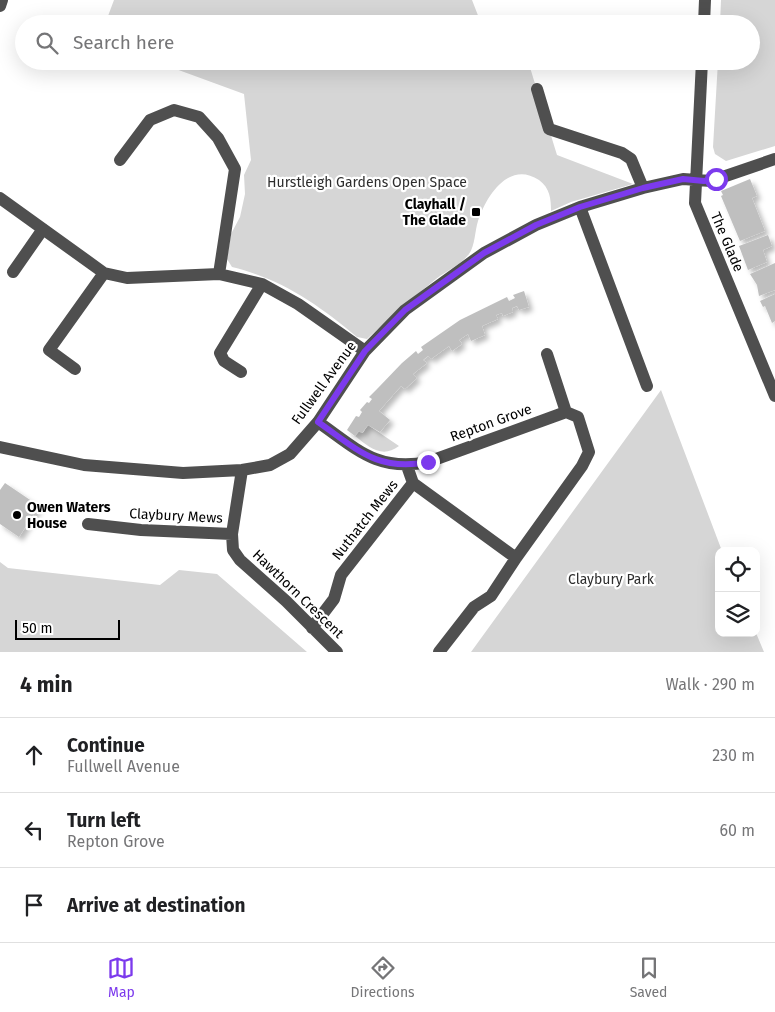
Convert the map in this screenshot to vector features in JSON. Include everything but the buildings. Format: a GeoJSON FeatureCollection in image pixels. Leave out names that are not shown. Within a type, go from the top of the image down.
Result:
{"type":"FeatureCollection","features":[{"type":"Feature","properties":{"kind":"street"},"geometry":{"type":"LineString","coordinates":[[0,6],[2,0]]}},
{"type":"Feature","properties":{"kind":"street"},"geometry":{"type":"LineString","coordinates":[[704,15],[705,0]]}},
{"type":"Feature","properties":{"kind":"street","name":"The Glade"},"geometry":{"type":"LineString","coordinates":[[702,70],[698,180],[694,195],[698,210],[775,396]]}},
{"type":"Feature","properties":{"kind":"street"},"geometry":{"type":"LineString","coordinates":[[537,89],[549,129],[622,152],[631,159],[643,188]]}},
{"type":"Feature","properties":{"kind":"street"},"geometry":{"type":"LineString","coordinates":[[120,160],[150,120],[174,110],[199,117],[218,138],[235,169],[220,274]]}},
{"type":"Feature","properties":{"kind":"street","name":"Fullwell Avenue"},"geometry":{"type":"LineString","coordinates":[[0,447],[84,465],[182,473],[242,470],[270,464],[290,454],[318,422],[365,351],[405,310],[484,253],[536,225],[580,207],[643,188],[683,179],[710,181],[775,159]]}},
{"type":"Feature","properties":{"kind":"street"},"geometry":{"type":"LineString","coordinates":[[0,198],[104,273],[127,278],[220,274],[262,284],[298,304],[365,351]]}},
{"type":"Feature","properties":{"kind":"street"},"geometry":{"type":"LineString","coordinates":[[580,207],[646,386]]}},
{"type":"Feature","properties":{"kind":"street"},"geometry":{"type":"LineString","coordinates":[[13,272],[43,229]]}},
{"type":"Feature","properties":{"kind":"street"},"geometry":{"type":"LineString","coordinates":[[75,369],[49,350],[104,273]]}},
{"type":"Feature","properties":{"kind":"street"},"geometry":{"type":"LineString","coordinates":[[241,372],[224,361],[220,353],[262,284]]}},
{"type":"Feature","properties":{"kind":"street"},"geometry":{"type":"LineString","coordinates":[[439,652],[474,607],[491,596],[582,466],[589,452],[578,417],[566,412],[547,354]]}},
{"type":"Feature","properties":{"kind":"street","name":"Repton Grove"},"geometry":{"type":"LineString","coordinates":[[318,422],[360,451],[381,462],[407,466],[428,462],[566,412]]}},
{"type":"Feature","properties":{"kind":"street"},"geometry":{"type":"LineString","coordinates":[[407,466],[413,483],[516,558]]}},
{"type":"Feature","properties":{"kind":"street","name":"Hawthorn Crescent"},"geometry":{"type":"LineString","coordinates":[[242,470],[232,534],[234,550],[240,560],[286,601],[336,652]]}},
{"type":"Feature","properties":{"kind":"street","name":"Nuthatch Mews"},"geometry":{"type":"LineString","coordinates":[[312,628],[334,599],[341,575],[413,483]]}},
{"type":"Feature","properties":{"kind":"street","name":"Claybury Mews"},"geometry":{"type":"LineString","coordinates":[[88,524],[141,530],[232,534]]}},
{"type":"Feature","properties":{"kind":"green space"},"geometry":{"type":"Polygon","coordinates":[[[114,0],[472,0],[478,15],[108,15],[114,0]]]}},
{"type":"Feature","properties":{"kind":"green space"},"geometry":{"type":"Polygon","coordinates":[[[721,0],[775,0],[775,146],[726,161],[715,154],[713,147],[717,70],[760,70],[760,15],[720,15],[721,0]]]}},
{"type":"Feature","properties":{"kind":"green space","name":"Hurstleigh Gardens Open Space"},"geometry":{"type":"Polygon","coordinates":[[[179,70],[531,70],[557,155],[633,184],[571,202],[551,211],[549,194],[543,183],[528,175],[518,174],[509,178],[500,184],[487,201],[478,221],[473,247],[466,258],[418,293],[367,339],[357,337],[299,294],[267,278],[232,267],[227,259],[231,234],[240,217],[245,194],[244,175],[251,160],[244,94],[179,70]]]}},
{"type":"Feature","properties":{"kind":"green space","name":"Claybury Park"},"geometry":{"type":"Polygon","coordinates":[[[661,390],[720,547],[715,547],[715,637],[758,637],[764,652],[471,652],[661,390]]]}},
{"type":"Feature","properties":{"kind":"green space"},"geometry":{"type":"Polygon","coordinates":[[[368,425],[399,446],[393,450],[381,451],[365,444],[355,436],[359,431],[363,433],[368,425]]]}},
{"type":"Feature","properties":{"kind":"green space"},"geometry":{"type":"Polygon","coordinates":[[[0,562],[8,568],[160,585],[179,570],[217,574],[307,652],[0,652],[0,562]]]}},
{"type":"Feature","properties":{"kind":"place","name":"Clayhall / The Glade"},"geometry":{"type":"Point","coordinates":[476,212]}},
{"type":"Feature","properties":{"kind":"place","name":"Owen Waters House"},"geometry":{"type":"Point","coordinates":[17,515]}},
{"type":"Feature","properties":{"kind":"route"},"geometry":{"type":"LineString","coordinates":[[428,462],[407,466],[381,462],[360,451],[318,422],[365,351],[405,310],[448,277],[484,253],[536,225],[580,207],[643,188],[683,179],[710,181],[716,179]]}}]}
